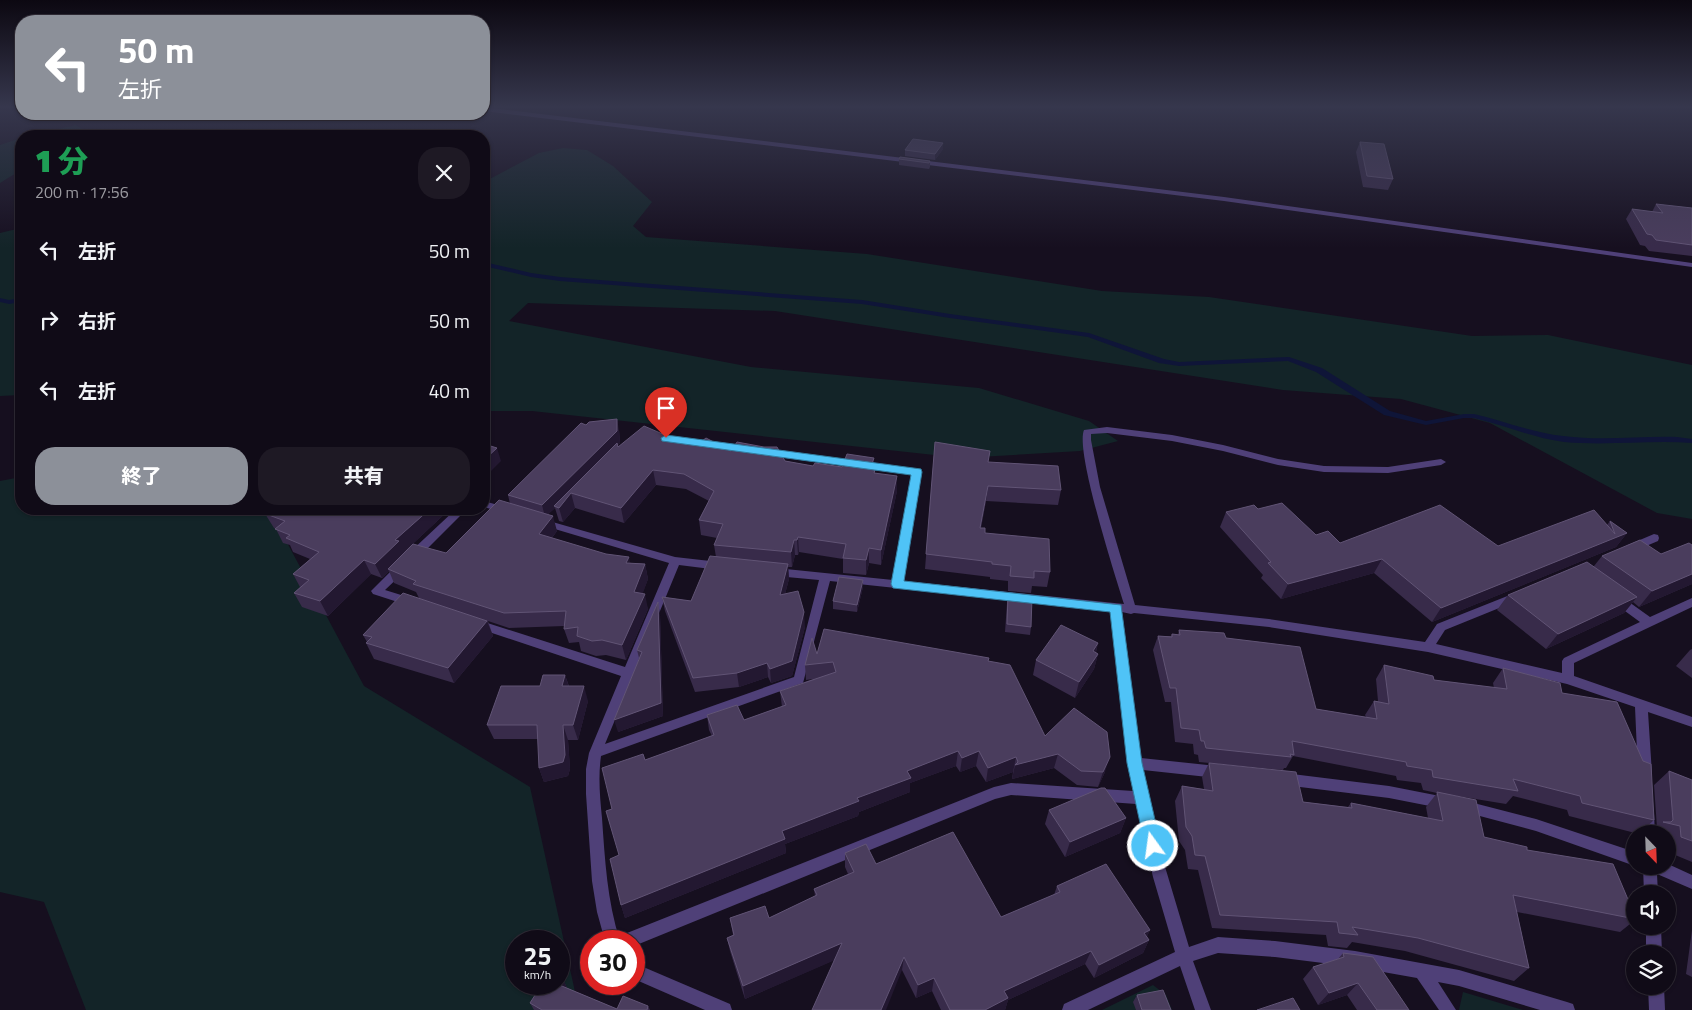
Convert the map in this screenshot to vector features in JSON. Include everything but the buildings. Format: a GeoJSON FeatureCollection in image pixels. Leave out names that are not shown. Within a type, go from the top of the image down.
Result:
{"type":"FeatureCollection","features":[{"type":"Feature","properties":{"kind":"street"},"geometry":{"type":"LineString","coordinates":[[852,154],[1234,201],[1692,265]]}},
{"type":"Feature","properties":{"kind":"street"},"geometry":{"type":"LineString","coordinates":[[1130,610],[1095,487],[1086,440],[1087,432],[1108,430],[1172,438],[1223,448],[1278,462],[1324,469],[1388,470],[1440,462]]}},
{"type":"Feature","properties":{"kind":"street"},"geometry":{"type":"LineString","coordinates":[[656,437],[917,472],[898,584]]}},
{"type":"Feature","properties":{"kind":"street"},"geometry":{"type":"LineString","coordinates":[[490,506],[511,512]]}},
{"type":"Feature","properties":{"kind":"street"},"geometry":{"type":"LineString","coordinates":[[423,606],[377,591],[456,515]]}},
{"type":"Feature","properties":{"kind":"street"},"geometry":{"type":"LineString","coordinates":[[529,518],[551,520],[675,561],[731,567]]}},
{"type":"Feature","properties":{"kind":"street"},"geometry":{"type":"LineString","coordinates":[[1620,553],[1654,538]]}},
{"type":"Feature","properties":{"kind":"street"},"geometry":{"type":"LineString","coordinates":[[608,930],[596,852],[592,770],[595,753],[675,561]]}},
{"type":"Feature","properties":{"kind":"street"},"geometry":{"type":"LineString","coordinates":[[769,571],[1269,623],[1428,647],[1568,679],[1692,722]]}},
{"type":"Feature","properties":{"kind":"street"},"geometry":{"type":"LineString","coordinates":[[595,753],[799,680],[825,578]]}},
{"type":"Feature","properties":{"kind":"street"},"geometry":{"type":"LineString","coordinates":[[1428,647],[1441,627],[1523,594]]}},
{"type":"Feature","properties":{"kind":"street"},"geometry":{"type":"LineString","coordinates":[[1610,594],[1649,622]]}},
{"type":"Feature","properties":{"kind":"street"},"geometry":{"type":"LineString","coordinates":[[1568,679],[1568,661],[1692,602]]}},
{"type":"Feature","properties":{"kind":"street"},"geometry":{"type":"LineString","coordinates":[[1116,608],[1141,798],[1184,956],[1203,1010]]}},
{"type":"Feature","properties":{"kind":"street"},"geometry":{"type":"LineString","coordinates":[[470,621],[627,673]]}},
{"type":"Feature","properties":{"kind":"street"},"geometry":{"type":"LineString","coordinates":[[1641,703],[1648,825]]}},
{"type":"Feature","properties":{"kind":"street"},"geometry":{"type":"LineString","coordinates":[[1135,763],[1232,773]]}},
{"type":"Feature","properties":{"kind":"street"},"geometry":{"type":"LineString","coordinates":[[1271,777],[1389,792],[1458,805],[1536,825],[1626,856]]}},
{"type":"Feature","properties":{"kind":"street"},"geometry":{"type":"LineString","coordinates":[[645,934],[994,792],[1011,789],[1141,798]]}},
{"type":"Feature","properties":{"kind":"street"},"geometry":{"type":"LineString","coordinates":[[1676,875],[1692,882]]}},
{"type":"Feature","properties":{"kind":"street"},"geometry":{"type":"LineString","coordinates":[[1070,1010],[1184,956],[1218,944],[1355,959],[1459,978],[1567,1010]]}},
{"type":"Feature","properties":{"kind":"street"},"geometry":{"type":"LineString","coordinates":[[1422,972],[1448,1010]]}},
{"type":"Feature","properties":{"kind":"street"},"geometry":{"type":"LineString","coordinates":[[645,976],[724,1010]]}},
{"type":"Feature","properties":{"kind":"street"},"geometry":{"type":"LineString","coordinates":[[1656,995],[1657,1010]]}},
{"type":"Feature","properties":{"kind":"shaded area"},"geometry":{"type":"Polygon","coordinates":[[[0,154],[15,154],[15,174],[0,183],[0,154]]]}},
{"type":"Feature","properties":{"kind":"shaded area"},"geometry":{"type":"Polygon","coordinates":[[[537,154],[594,154],[613,166],[652,202],[633,226],[646,237],[867,254],[1102,291],[1209,297],[1472,336],[1548,335],[1692,365],[1692,519],[1657,513],[1490,423],[1401,399],[1283,390],[775,311],[528,303],[509,321],[751,367],[979,388],[1089,421],[1118,441],[1080,451],[962,458],[532,411],[490,411],[490,179],[537,154]]]}},
{"type":"Feature","properties":{"kind":"shaded area"},"geometry":{"type":"Polygon","coordinates":[[[15,229],[15,395],[0,396],[0,233],[15,229]]]}},
{"type":"Feature","properties":{"kind":"shaded area"},"geometry":{"type":"Polygon","coordinates":[[[15,478],[15,515],[272,515],[364,686],[530,787],[561,930],[505,930],[505,995],[570,995],[570,969],[579,1010],[86,1010],[44,902],[0,892],[0,481],[15,478]]]}},
{"type":"Feature","properties":{"kind":"shaded area"},"geometry":{"type":"Polygon","coordinates":[[[1153,985],[1166,995],[1172,1010],[1102,1010],[1153,985]]]}},
{"type":"Feature","properties":{"kind":"shaded area"},"geometry":{"type":"Polygon","coordinates":[[[1463,992],[1523,1010],[1459,1010],[1463,992]]]}},
{"type":"Feature","properties":{"kind":"waterway"},"geometry":{"type":"LineString","coordinates":[[490,265],[531,275],[560,279],[862,302],[1089,335],[1162,361],[1179,364],[1289,359],[1319,370],[1387,413],[1426,423],[1474,416],[1561,439],[1589,441],[1663,439],[1692,441]]}},
{"type":"Feature","properties":{"kind":"waterway"},"geometry":{"type":"LineString","coordinates":[[0,300],[15,301]]}},
{"type":"Feature","properties":{"kind":"route"},"geometry":{"type":"LineString","coordinates":[[666,438],[917,472],[898,584],[1116,608],[1135,763],[1141,798],[1153,846]]}}]}
